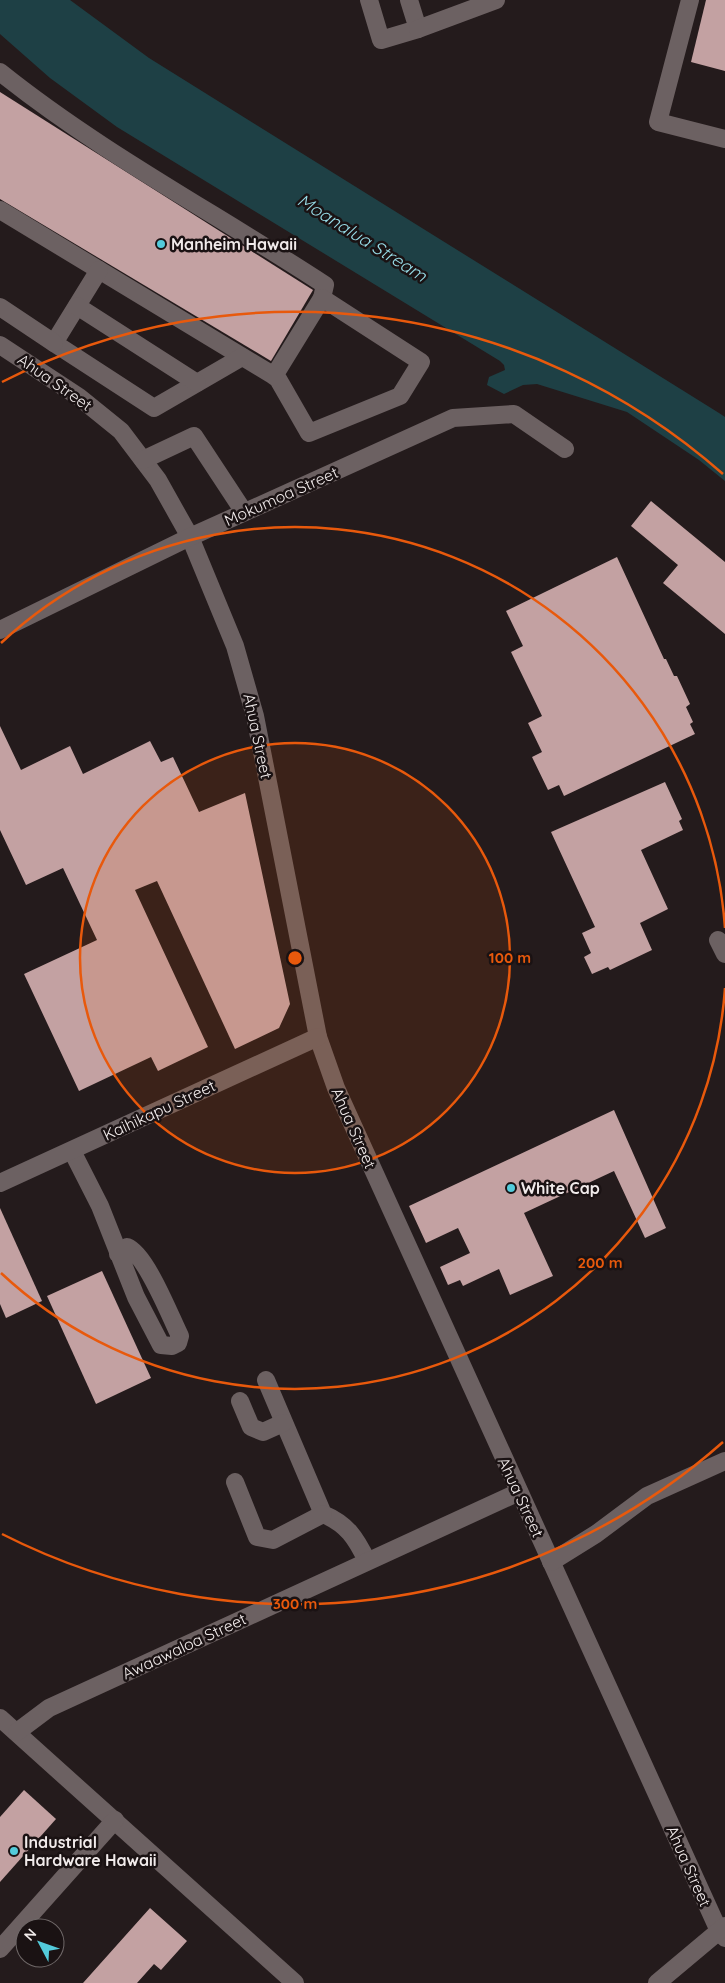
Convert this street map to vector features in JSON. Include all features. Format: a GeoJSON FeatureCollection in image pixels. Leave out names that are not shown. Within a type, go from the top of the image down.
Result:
{"type":"FeatureCollection","features":[{"type":"Feature","properties":{"kind":"street"},"geometry":{"type":"LineString","coordinates":[[369,0],[381,40],[418,29],[492,1]]}},
{"type":"Feature","properties":{"kind":"street"},"geometry":{"type":"LineString","coordinates":[[409,0],[418,29]]}},
{"type":"Feature","properties":{"kind":"street"},"geometry":{"type":"LineString","coordinates":[[690,0],[658,122],[725,139]]}},
{"type":"Feature","properties":{"kind":"street"},"geometry":{"type":"LineString","coordinates":[[0,72],[48,111],[250,236],[325,285],[322,298],[274,376]]}},
{"type":"Feature","properties":{"kind":"street"},"geometry":{"type":"LineString","coordinates":[[0,210],[274,376],[278,379],[309,433],[400,396],[421,362],[322,298]]}},
{"type":"Feature","properties":{"kind":"street"},"geometry":{"type":"LineString","coordinates":[[54,343],[100,270]]}},
{"type":"Feature","properties":{"kind":"street"},"geometry":{"type":"LineString","coordinates":[[77,306],[197,383]]}},
{"type":"Feature","properties":{"kind":"street"},"geometry":{"type":"LineString","coordinates":[[0,307],[154,408],[242,357]]}},
{"type":"Feature","properties":{"kind":"street","name":"Ahua Street"},"geometry":{"type":"LineString","coordinates":[[0,345],[79,397],[121,431],[158,480],[190,537],[235,646],[255,716],[318,1037],[336,1088],[551,1562],[723,1932]]}},
{"type":"Feature","properties":{"kind":"street","name":"Mokumoa Street"},"geometry":{"type":"LineString","coordinates":[[0,630],[190,537],[453,418],[514,414],[565,449]]}},
{"type":"Feature","properties":{"kind":"street"},"geometry":{"type":"LineString","coordinates":[[143,460],[194,436],[244,512]]}},
{"type":"Feature","properties":{"kind":"street","name":"Kaihikapu Street"},"geometry":{"type":"LineString","coordinates":[[0,1183],[318,1037]]}},
{"type":"Feature","properties":{"kind":"street"},"geometry":{"type":"LineString","coordinates":[[72,1150],[100,1206],[118,1254],[136,1297],[161,1345],[172,1346],[178,1343],[180,1336],[146,1267],[134,1250],[127,1247],[118,1254]]}},
{"type":"Feature","properties":{"kind":"street"},"geometry":{"type":"LineString","coordinates":[[266,1380],[323,1514],[338,1521],[345,1527],[357,1541],[367,1561]]}},
{"type":"Feature","properties":{"kind":"street"},"geometry":{"type":"LineString","coordinates":[[240,1401],[251,1427],[263,1432],[284,1423]]}},
{"type":"Feature","properties":{"kind":"street"},"geometry":{"type":"LineString","coordinates":[[551,1562],[596,1534],[647,1496],[725,1462]]}},
{"type":"Feature","properties":{"kind":"street"},"geometry":{"type":"LineString","coordinates":[[235,1482],[257,1537],[273,1540],[323,1514]]}},
{"type":"Feature","properties":{"kind":"street","name":"Awaawaloa Street"},"geometry":{"type":"LineString","coordinates":[[17,1732],[49,1708],[519,1492]]}},
{"type":"Feature","properties":{"kind":"street"},"geometry":{"type":"LineString","coordinates":[[0,1718],[295,1983]]}},
{"type":"Feature","properties":{"kind":"street"},"geometry":{"type":"LineString","coordinates":[[0,1949],[115,1820]]}},
{"type":"Feature","properties":{"kind":"street"},"geometry":{"type":"LineString","coordinates":[[656,1983],[723,1932]]}},
{"type":"Feature","properties":{"kind":"water","name":"Moanalua Stream"},"geometry":{"type":"Polygon","coordinates":[[[0,0],[70,0],[149,58],[719,413],[725,417],[725,481],[699,460],[627,412],[537,384],[523,385],[504,394],[487,385],[489,377],[505,370],[504,365],[500,361],[117,127],[50,78],[0,34],[0,0]]]}},
{"type":"Feature","properties":{"kind":"building"},"geometry":{"type":"Polygon","coordinates":[[[706,0],[725,0],[725,71],[691,62],[706,0]]]}},
{"type":"Feature","properties":{"kind":"building","name":"Manheim Hawaii"},"geometry":{"type":"Polygon","coordinates":[[[0,92],[313,290],[271,361],[0,199],[0,92]]]}},
{"type":"Feature","properties":{"kind":"building"},"geometry":{"type":"Polygon","coordinates":[[[651,501],[725,562],[725,634],[663,583],[678,565],[631,526],[651,501]]]}},
{"type":"Feature","properties":{"kind":"building"},"geometry":{"type":"Polygon","coordinates":[[[617,557],[664,659],[666,659],[674,676],[677,676],[690,704],[686,707],[693,722],[690,724],[695,734],[564,796],[559,785],[548,790],[532,757],[542,752],[528,723],[542,716],[511,652],[523,646],[506,611],[617,557]]]}},
{"type":"Feature","properties":{"kind":"building"},"geometry":{"type":"Polygon","coordinates":[[[0,726],[21,770],[70,746],[83,774],[150,741],[161,762],[173,757],[199,812],[245,793],[290,1004],[279,1028],[235,1049],[157,881],[135,890],[208,1047],[158,1071],[151,1057],[79,1091],[24,974],[97,940],[63,868],[26,885],[0,830],[0,726]]]}},
{"type":"Feature","properties":{"kind":"building"},"geometry":{"type":"Polygon","coordinates":[[[665,782],[682,819],[679,821],[683,830],[641,850],[668,909],[640,923],[652,950],[610,970],[608,967],[592,974],[584,957],[591,953],[582,933],[595,927],[551,832],[665,782]]]}},
{"type":"Feature","properties":{"kind":"building","name":"White Cap"},"geometry":{"type":"Polygon","coordinates":[[[614,1110],[666,1228],[645,1238],[614,1171],[524,1213],[553,1276],[510,1295],[499,1269],[463,1286],[460,1280],[448,1285],[440,1267],[470,1253],[458,1228],[426,1243],[409,1206],[614,1110]]]}},
{"type":"Feature","properties":{"kind":"building"},"geometry":{"type":"Polygon","coordinates":[[[0,1208],[42,1301],[6,1318],[0,1304],[0,1208]]]}},
{"type":"Feature","properties":{"kind":"building"},"geometry":{"type":"Polygon","coordinates":[[[102,1271],[151,1378],[96,1404],[47,1296],[102,1271]]]}},
{"type":"Feature","properties":{"kind":"building","name":"Industrial Hardware Hawaii"},"geometry":{"type":"Polygon","coordinates":[[[24,1790],[56,1819],[0,1882],[0,1817],[24,1790]]]}},
{"type":"Feature","properties":{"kind":"building"},"geometry":{"type":"Polygon","coordinates":[[[150,1908],[187,1941],[161,1970],[154,1964],[137,1983],[83,1983],[150,1908]]]}},
{"type":"Feature","properties":{"kind":"place","name":"Manheim Hawaii"},"geometry":{"type":"Point","coordinates":[161,244]}},
{"type":"Feature","properties":{"kind":"place","name":"White Cap"},"geometry":{"type":"Point","coordinates":[511,1188]}},
{"type":"Feature","properties":{"kind":"place","name":"Industrial Hardware Hawaii"},"geometry":{"type":"Point","coordinates":[14,1851]}}]}
